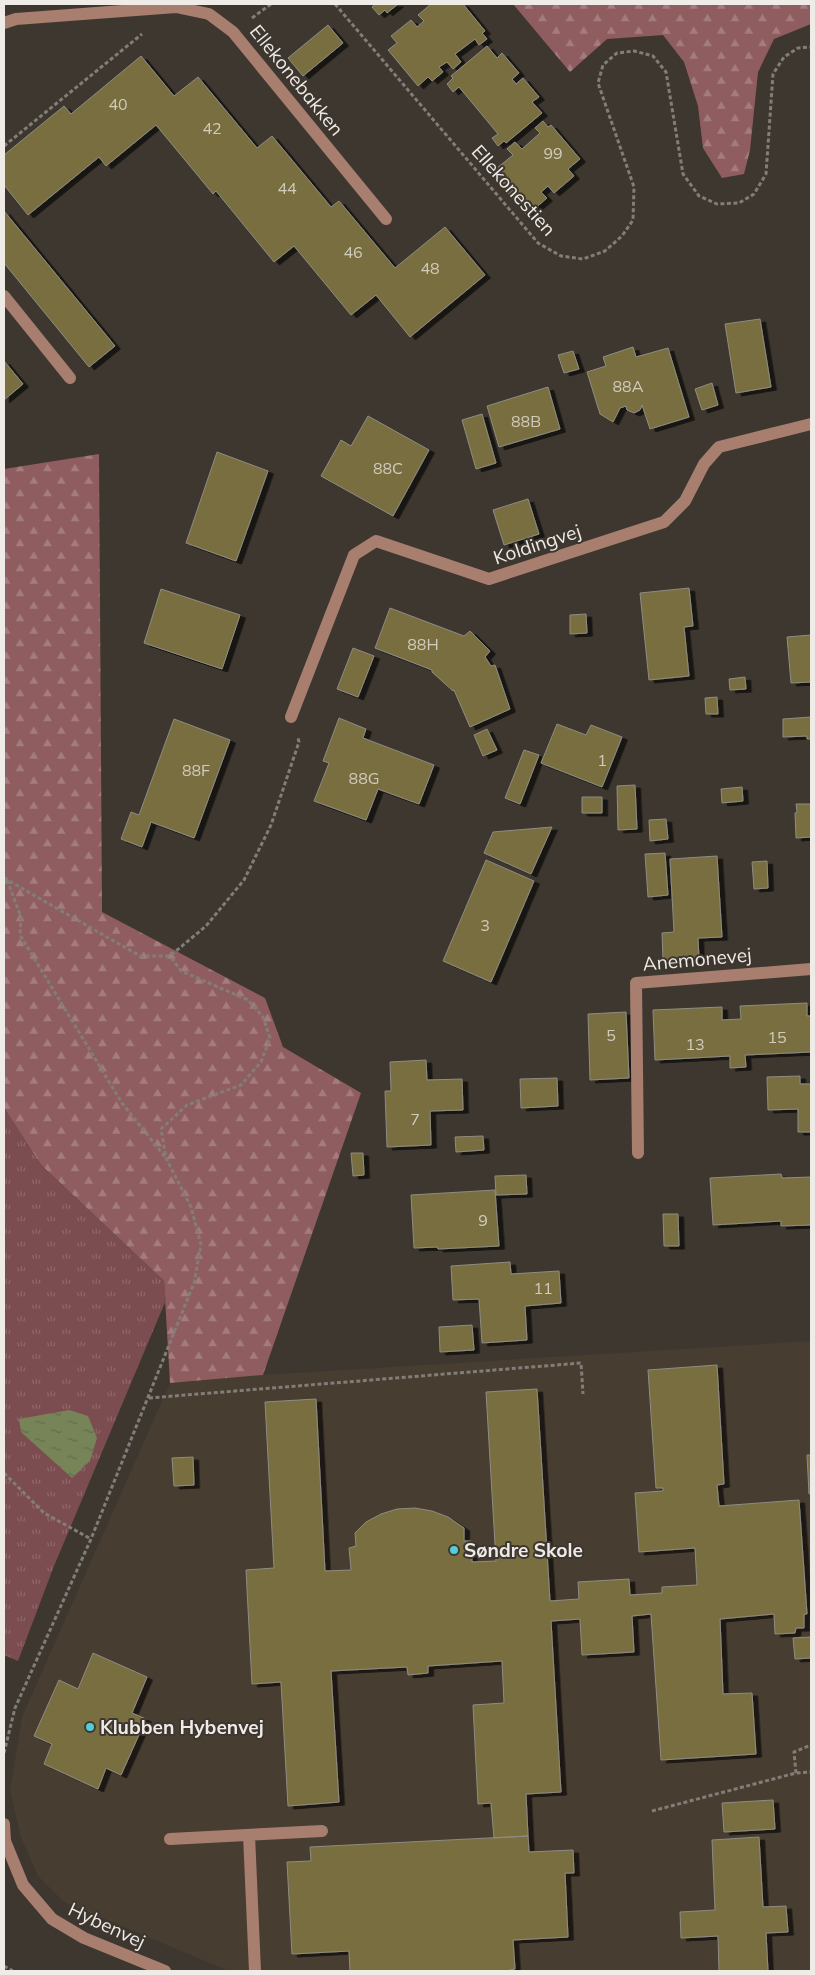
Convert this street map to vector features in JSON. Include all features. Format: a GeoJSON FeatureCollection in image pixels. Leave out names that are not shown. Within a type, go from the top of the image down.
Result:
{"type":"FeatureCollection","features":[{"type":"Feature","properties":{"kind":"street","name":"Ellekonebakken"},"geometry":{"type":"LineString","coordinates":[[4,23],[16,19],[176,7],[209,14],[233,32],[386,220]]}},
{"type":"Feature","properties":{"kind":"street"},"geometry":{"type":"LineString","coordinates":[[4,296],[70,378]]}},
{"type":"Feature","properties":{"kind":"street","name":"Koldingvej"},"geometry":{"type":"LineString","coordinates":[[291,717],[354,555],[376,541],[489,580],[664,522],[686,501],[704,464],[719,447],[811,424]]}},
{"type":"Feature","properties":{"kind":"street","name":"Anemonevej"},"geometry":{"type":"LineString","coordinates":[[638,1153],[636,982],[811,969]]}},
{"type":"Feature","properties":{"kind":"street","name":"Hybenvej"},"geometry":{"type":"LineString","coordinates":[[4,1824],[5,1841],[23,1885],[52,1919],[84,1938],[165,1971]]}},
{"type":"Feature","properties":{"kind":"street"},"geometry":{"type":"LineString","coordinates":[[170,1839],[322,1831]]}},
{"type":"Feature","properties":{"kind":"street"},"geometry":{"type":"LineString","coordinates":[[249,1834],[255,1971]]}},
{"type":"Feature","properties":{"kind":"path","name":"Ellekonestien"},"geometry":{"type":"LineString","coordinates":[[335,4],[538,243],[561,256],[583,259],[605,251],[622,236],[633,220],[634,187],[598,83],[603,65],[617,53],[634,51],[653,56],[666,72],[683,174],[699,196],[717,204],[739,203],[754,194],[766,174],[773,74],[784,57],[798,48],[811,47]]}},
{"type":"Feature","properties":{"kind":"path"},"geometry":{"type":"LineString","coordinates":[[4,146],[176,7]]}},
{"type":"Feature","properties":{"kind":"path"},"geometry":{"type":"LineString","coordinates":[[5,878],[140,956],[170,956],[206,926],[244,880],[271,825],[299,742],[291,717]]}},
{"type":"Feature","properties":{"kind":"path"},"geometry":{"type":"LineString","coordinates":[[4,1753],[15,1708],[91,1539],[194,1283],[201,1245],[191,1207],[166,1158],[122,1103],[20,935],[21,917],[5,878]]}},
{"type":"Feature","properties":{"kind":"path"},"geometry":{"type":"LineString","coordinates":[[166,1158],[161,1129],[187,1105],[242,1085],[261,1062],[270,1038],[263,1017],[248,1000],[181,971],[170,956]]}},
{"type":"Feature","properties":{"kind":"path"},"geometry":{"type":"LineString","coordinates":[[149,1398],[581,1363],[583,1394]]}},
{"type":"Feature","properties":{"kind":"path"},"geometry":{"type":"LineString","coordinates":[[4,1473],[44,1514],[91,1539]]}},
{"type":"Feature","properties":{"kind":"path"},"geometry":{"type":"LineString","coordinates":[[796,1773],[794,1752],[811,1745]]}},
{"type":"Feature","properties":{"kind":"path"},"geometry":{"type":"LineString","coordinates":[[652,1810],[796,1773],[811,1772]]}},
{"type":"Feature","properties":{"kind":"path"},"geometry":{"type":"LineString","coordinates":[[4,1966],[14,1971]]}},
{"type":"Feature","properties":{"kind":"shaded area","name":"Søndre Skole"},"geometry":{"type":"Polygon","coordinates":[[[811,1341],[811,1971],[229,1971],[64,1902],[38,1876],[21,1837],[10,1791],[22,1717],[170,1383],[263,1375],[811,1341]]]}},
{"type":"Feature","properties":{"kind":"green space"},"geometry":{"type":"Polygon","coordinates":[[[513,4],[811,4],[811,24],[774,39],[758,72],[750,150],[744,174],[722,178],[703,148],[698,106],[684,62],[663,35],[607,39],[570,72],[513,4]]]}},
{"type":"Feature","properties":{"kind":"green space"},"geometry":{"type":"Polygon","coordinates":[[[99,454],[102,912],[265,998],[283,1047],[361,1093],[263,1375],[170,1383],[164,1281],[41,1165],[4,1108],[4,469],[99,454]]]}},
{"type":"Feature","properties":{"kind":"green space"},"geometry":{"type":"Polygon","coordinates":[[[4,1108],[41,1165],[164,1281],[166,1300],[54,1566],[18,1661],[4,1655],[4,1108]]]}},
{"type":"Feature","properties":{"kind":"water"},"geometry":{"type":"Polygon","coordinates":[[[69,1410],[88,1416],[97,1438],[90,1461],[72,1478],[21,1432],[19,1419],[69,1410]]]}},
{"type":"Feature","properties":{"kind":"building"},"geometry":{"type":"Polygon","coordinates":[[[376,4],[398,4],[387,13],[385,10],[379,15],[372,7],[376,4]]]}},
{"type":"Feature","properties":{"kind":"building"},"geometry":{"type":"Polygon","coordinates":[[[431,4],[463,4],[485,31],[482,33],[487,39],[479,45],[475,39],[455,54],[461,62],[453,69],[447,62],[439,67],[443,72],[432,81],[428,77],[418,86],[388,50],[397,43],[391,36],[411,20],[417,27],[424,21],[418,15],[431,4]]]}},
{"type":"Feature","properties":{"kind":"building"},"geometry":{"type":"Polygon","coordinates":[[[328,25],[343,43],[303,76],[288,58],[328,25]]]}},
{"type":"Feature","properties":{"kind":"building"},"geometry":{"type":"Polygon","coordinates":[[[487,46],[497,58],[502,53],[519,73],[512,79],[516,84],[523,78],[539,97],[532,102],[542,113],[506,143],[504,141],[498,146],[492,138],[498,134],[459,87],[453,92],[447,84],[453,78],[451,76],[487,46]]]}},
{"type":"Feature","properties":{"kind":"building"},"geometry":{"type":"Polygon","coordinates":[[[141,56],[174,96],[198,77],[257,148],[272,136],[331,207],[339,201],[395,268],[445,227],[485,275],[410,337],[376,295],[351,315],[294,246],[274,262],[216,191],[213,194],[156,125],[106,166],[99,157],[28,215],[4,185],[4,155],[64,106],[71,114],[141,56]]]}},
{"type":"Feature","properties":{"kind":"building"},"geometry":{"type":"Polygon","coordinates":[[[543,121],[548,127],[551,125],[580,159],[568,169],[574,176],[554,193],[548,186],[541,192],[547,198],[527,215],[491,173],[513,155],[507,149],[515,142],[522,149],[540,133],[535,128],[543,121]]]}},
{"type":"Feature","properties":{"kind":"building"},"geometry":{"type":"Polygon","coordinates":[[[4,211],[115,346],[89,367],[4,263],[4,211]]]}},
{"type":"Feature","properties":{"kind":"building"},"geometry":{"type":"Polygon","coordinates":[[[760,319],[771,387],[736,393],[725,324],[760,319]]]}},
{"type":"Feature","properties":{"kind":"building"},"geometry":{"type":"Polygon","coordinates":[[[633,347],[636,357],[668,348],[689,417],[650,429],[642,405],[640,410],[634,413],[627,410],[626,406],[620,408],[613,422],[600,414],[587,372],[606,366],[603,357],[633,347]]]}},
{"type":"Feature","properties":{"kind":"building"},"geometry":{"type":"Polygon","coordinates":[[[573,351],[579,369],[564,373],[558,355],[573,351]]]}},
{"type":"Feature","properties":{"kind":"building"},"geometry":{"type":"Polygon","coordinates":[[[4,361],[23,384],[4,400],[4,361]]]}},
{"type":"Feature","properties":{"kind":"building"},"geometry":{"type":"Polygon","coordinates":[[[712,383],[718,405],[702,410],[695,389],[712,383]]]}},
{"type":"Feature","properties":{"kind":"building"},"geometry":{"type":"Polygon","coordinates":[[[548,387],[560,429],[499,447],[487,406],[548,387]]]}},
{"type":"Feature","properties":{"kind":"building"},"geometry":{"type":"Polygon","coordinates":[[[482,414],[496,463],[476,469],[462,420],[482,414]]]}},
{"type":"Feature","properties":{"kind":"building"},"geometry":{"type":"Polygon","coordinates":[[[368,416],[429,450],[393,516],[321,476],[341,440],[351,446],[368,416]]]}},
{"type":"Feature","properties":{"kind":"building"},"geometry":{"type":"Polygon","coordinates":[[[217,452],[268,471],[236,561],[186,543],[217,452]]]}},
{"type":"Feature","properties":{"kind":"building"},"geometry":{"type":"Polygon","coordinates":[[[528,499],[539,534],[504,545],[493,510],[528,499]]]}},
{"type":"Feature","properties":{"kind":"building"},"geometry":{"type":"Polygon","coordinates":[[[689,588],[693,626],[684,627],[689,676],[649,680],[640,593],[689,588]]]}},
{"type":"Feature","properties":{"kind":"building"},"geometry":{"type":"Polygon","coordinates":[[[161,589],[240,615],[222,669],[144,643],[161,589]]]}},
{"type":"Feature","properties":{"kind":"building"},"geometry":{"type":"Polygon","coordinates":[[[390,608],[464,636],[470,631],[490,651],[485,657],[491,666],[495,665],[510,709],[470,727],[454,690],[432,670],[375,648],[390,608]]]}},
{"type":"Feature","properties":{"kind":"building"},"geometry":{"type":"Polygon","coordinates":[[[586,614],[587,633],[570,634],[570,615],[586,614]]]}},
{"type":"Feature","properties":{"kind":"building"},"geometry":{"type":"Polygon","coordinates":[[[811,635],[811,682],[791,683],[787,637],[811,635]]]}},
{"type":"Feature","properties":{"kind":"building"},"geometry":{"type":"Polygon","coordinates":[[[353,648],[374,656],[358,697],[337,689],[353,648]]]}},
{"type":"Feature","properties":{"kind":"building"},"geometry":{"type":"Polygon","coordinates":[[[745,677],[746,689],[730,690],[729,679],[745,677]]]}},
{"type":"Feature","properties":{"kind":"building"},"geometry":{"type":"Polygon","coordinates":[[[717,697],[718,714],[706,714],[705,698],[717,697]]]}},
{"type":"Feature","properties":{"kind":"building"},"geometry":{"type":"Polygon","coordinates":[[[811,717],[811,739],[807,739],[807,736],[783,737],[783,719],[811,717]]]}},
{"type":"Feature","properties":{"kind":"building"},"geometry":{"type":"Polygon","coordinates":[[[339,718],[366,729],[363,738],[434,765],[419,804],[378,789],[366,820],[314,801],[329,763],[323,761],[339,718]]]}},
{"type":"Feature","properties":{"kind":"building"},"geometry":{"type":"Polygon","coordinates":[[[174,719],[230,740],[194,838],[151,822],[142,847],[121,839],[131,812],[139,815],[174,719]]]}},
{"type":"Feature","properties":{"kind":"building"},"geometry":{"type":"Polygon","coordinates":[[[557,724],[586,735],[591,725],[622,737],[602,787],[541,763],[557,724]]]}},
{"type":"Feature","properties":{"kind":"building"},"geometry":{"type":"Polygon","coordinates":[[[487,729],[497,750],[483,756],[474,735],[487,729]]]}},
{"type":"Feature","properties":{"kind":"building"},"geometry":{"type":"Polygon","coordinates":[[[524,750],[539,755],[520,804],[505,798],[524,750]]]}},
{"type":"Feature","properties":{"kind":"building"},"geometry":{"type":"Polygon","coordinates":[[[635,785],[637,829],[618,830],[617,786],[635,785]]]}},
{"type":"Feature","properties":{"kind":"building"},"geometry":{"type":"Polygon","coordinates":[[[742,787],[743,801],[722,803],[721,789],[742,787]]]}},
{"type":"Feature","properties":{"kind":"building"},"geometry":{"type":"Polygon","coordinates":[[[582,797],[602,797],[602,813],[582,813],[582,797]]]}},
{"type":"Feature","properties":{"kind":"building"},"geometry":{"type":"Polygon","coordinates":[[[796,804],[811,804],[811,837],[796,838],[796,804]]]}},
{"type":"Feature","properties":{"kind":"building"},"geometry":{"type":"Polygon","coordinates":[[[666,819],[668,839],[650,841],[649,820],[666,819]]]}},
{"type":"Feature","properties":{"kind":"building"},"geometry":{"type":"Polygon","coordinates":[[[552,827],[531,874],[484,853],[493,832],[552,827]]]}},
{"type":"Feature","properties":{"kind":"building"},"geometry":{"type":"Polygon","coordinates":[[[665,853],[668,895],[648,897],[645,854],[665,853]]]}},
{"type":"Feature","properties":{"kind":"building"},"geometry":{"type":"Polygon","coordinates":[[[717,856],[722,937],[698,938],[699,959],[663,960],[662,933],[674,932],[670,859],[717,856]]]}},
{"type":"Feature","properties":{"kind":"building"},"geometry":{"type":"Polygon","coordinates":[[[486,860],[534,881],[491,982],[443,961],[486,860]]]}},
{"type":"Feature","properties":{"kind":"building"},"geometry":{"type":"Polygon","coordinates":[[[767,861],[768,888],[754,889],[752,862],[767,861]]]}},
{"type":"Feature","properties":{"kind":"building"},"geometry":{"type":"Polygon","coordinates":[[[807,1003],[807,1016],[811,1016],[811,1052],[745,1055],[746,1067],[730,1068],[730,1056],[655,1060],[653,1010],[722,1007],[722,1020],[741,1019],[740,1006],[807,1003]]]}},
{"type":"Feature","properties":{"kind":"building"},"geometry":{"type":"Polygon","coordinates":[[[626,1012],[629,1078],[590,1080],[588,1014],[626,1012]]]}},
{"type":"Feature","properties":{"kind":"building"},"geometry":{"type":"Polygon","coordinates":[[[426,1060],[427,1080],[462,1079],[463,1110],[430,1111],[431,1145],[387,1147],[385,1091],[391,1091],[390,1062],[426,1060]]]}},
{"type":"Feature","properties":{"kind":"building"},"geometry":{"type":"Polygon","coordinates":[[[800,1076],[800,1084],[811,1084],[811,1132],[798,1132],[798,1109],[768,1110],[767,1077],[800,1076]]]}},
{"type":"Feature","properties":{"kind":"building"},"geometry":{"type":"Polygon","coordinates":[[[557,1078],[558,1106],[521,1108],[520,1079],[557,1078]]]}},
{"type":"Feature","properties":{"kind":"building"},"geometry":{"type":"Polygon","coordinates":[[[483,1136],[484,1150],[456,1152],[455,1137],[483,1136]]]}},
{"type":"Feature","properties":{"kind":"building"},"geometry":{"type":"Polygon","coordinates":[[[351,1153],[363,1153],[364,1175],[353,1176],[351,1153]]]}},
{"type":"Feature","properties":{"kind":"building"},"geometry":{"type":"Polygon","coordinates":[[[781,1174],[782,1178],[811,1177],[811,1225],[781,1226],[781,1221],[713,1225],[710,1178],[781,1174]]]}},
{"type":"Feature","properties":{"kind":"building"},"geometry":{"type":"Polygon","coordinates":[[[526,1175],[527,1194],[496,1195],[495,1176],[526,1175]]]}},
{"type":"Feature","properties":{"kind":"building"},"geometry":{"type":"Polygon","coordinates":[[[495,1190],[499,1246],[438,1249],[437,1247],[414,1248],[411,1195],[495,1190]]]}},
{"type":"Feature","properties":{"kind":"building"},"geometry":{"type":"Polygon","coordinates":[[[663,1214],[678,1214],[679,1246],[664,1246],[663,1214]]]}},
{"type":"Feature","properties":{"kind":"building"},"geometry":{"type":"Polygon","coordinates":[[[510,1262],[511,1274],[559,1271],[561,1303],[525,1306],[527,1340],[482,1343],[479,1299],[453,1300],[451,1266],[510,1262]]]}},
{"type":"Feature","properties":{"kind":"building"},"geometry":{"type":"Polygon","coordinates":[[[472,1325],[474,1350],[440,1352],[439,1327],[472,1325]]]}},
{"type":"Feature","properties":{"kind":"building"},"geometry":{"type":"Polygon","coordinates":[[[717,1365],[724,1484],[717,1485],[719,1506],[799,1500],[807,1614],[804,1614],[804,1628],[796,1628],[795,1633],[775,1634],[774,1614],[720,1619],[723,1694],[752,1693],[756,1754],[661,1760],[651,1614],[632,1616],[634,1652],[582,1655],[580,1619],[551,1621],[561,1792],[526,1794],[528,1836],[494,1838],[491,1803],[478,1804],[473,1705],[504,1703],[502,1661],[428,1666],[428,1673],[408,1675],[407,1667],[331,1671],[339,1802],[288,1806],[281,1682],[252,1684],[246,1570],[274,1568],[265,1402],[316,1399],[325,1571],[351,1570],[349,1548],[356,1546],[355,1533],[366,1522],[381,1514],[397,1509],[415,1508],[432,1511],[448,1517],[464,1528],[464,1541],[471,1541],[472,1562],[496,1561],[486,1392],[537,1389],[550,1601],[579,1599],[578,1582],[629,1579],[630,1595],[662,1593],[662,1587],[697,1585],[695,1548],[639,1552],[635,1493],[663,1491],[663,1488],[656,1488],[648,1370],[717,1365]]]}},
{"type":"Feature","properties":{"kind":"building"},"geometry":{"type":"Polygon","coordinates":[[[807,1455],[811,1455],[811,1493],[809,1494],[807,1455]]]}},
{"type":"Feature","properties":{"kind":"building"},"geometry":{"type":"Polygon","coordinates":[[[193,1457],[194,1485],[174,1486],[172,1458],[193,1457]]]}},
{"type":"Feature","properties":{"kind":"building"},"geometry":{"type":"Polygon","coordinates":[[[811,1637],[811,1658],[795,1659],[793,1638],[811,1637]]]}},
{"type":"Feature","properties":{"kind":"building","name":"Klubben Hybenvej"},"geometry":{"type":"Polygon","coordinates":[[[93,1653],[147,1677],[132,1713],[146,1719],[121,1775],[106,1768],[98,1789],[44,1764],[52,1744],[34,1736],[59,1680],[78,1689],[93,1653]]]}},
{"type":"Feature","properties":{"kind":"building"},"geometry":{"type":"Polygon","coordinates":[[[773,1800],[775,1829],[724,1832],[722,1803],[773,1800]]]}},
{"type":"Feature","properties":{"kind":"building"},"geometry":{"type":"Polygon","coordinates":[[[528,1836],[529,1852],[573,1850],[574,1873],[565,1873],[568,1937],[513,1940],[515,1969],[505,1971],[350,1971],[349,1951],[292,1954],[287,1862],[311,1861],[310,1847],[528,1836]]]}},
{"type":"Feature","properties":{"kind":"building"},"geometry":{"type":"Polygon","coordinates":[[[759,1837],[763,1907],[786,1906],[788,1932],[766,1933],[768,1971],[719,1971],[718,1936],[681,1938],[680,1912],[715,1910],[712,1840],[759,1837]]]}},
{"type":"Feature","properties":{"kind":"place","name":"Søndre Skole"},"geometry":{"type":"Point","coordinates":[454,1550]}},
{"type":"Feature","properties":{"kind":"place","name":"Klubben Hybenvej"},"geometry":{"type":"Point","coordinates":[90,1727]}}]}
